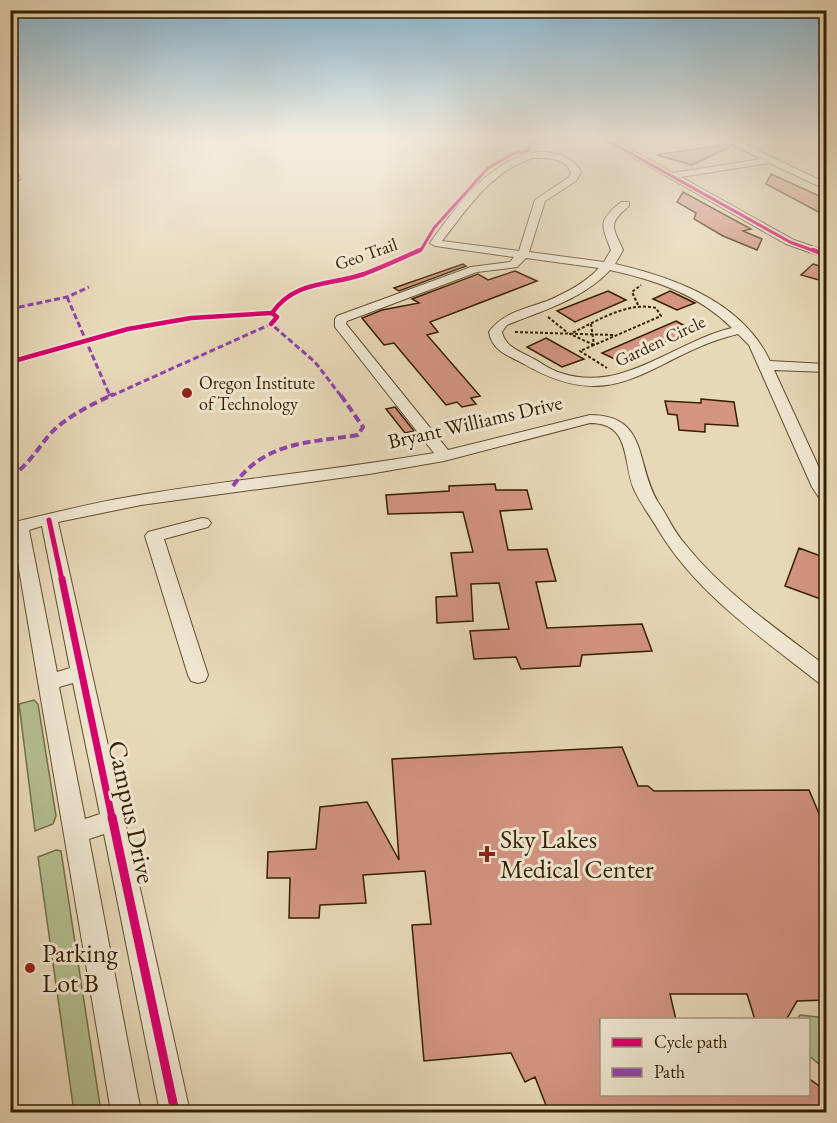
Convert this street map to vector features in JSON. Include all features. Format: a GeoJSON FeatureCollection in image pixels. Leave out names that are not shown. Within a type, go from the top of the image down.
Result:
{"type":"FeatureCollection","features":[{"type":"Feature","properties":{"kind":"street"},"geometry":{"type":"LineString","coordinates":[[479,191],[435,243],[473,251],[611,264],[669,282],[716,305],[755,343],[820,487],[826,495]]}},
{"type":"Feature","properties":{"kind":"street"},"geometry":{"type":"LineString","coordinates":[[444,456],[340,324],[341,319],[475,269],[513,265],[523,255],[540,200],[554,191]]}},
{"type":"Feature","properties":{"kind":"street"},"geometry":{"type":"LineString","coordinates":[[700,191],[790,242],[826,255]]}},
{"type":"Feature","properties":{"kind":"street"},"geometry":{"type":"LineString","coordinates":[[495,332],[503,322],[591,285],[611,264],[617,250],[607,226],[610,216],[625,204]]}},
{"type":"Feature","properties":{"kind":"street","name":"Garden Circle"},"geometry":{"type":"LineString","coordinates":[[495,332],[495,337],[505,349],[558,377],[582,383],[603,384],[627,378],[720,333],[743,329]]}},
{"type":"Feature","properties":{"kind":"street"},"geometry":{"type":"LineString","coordinates":[[764,365],[826,368]]}},
{"type":"Feature","properties":{"kind":"street","name":"Bryant Williams Drive"},"geometry":{"type":"LineString","coordinates":[[15,528],[141,500],[369,469],[444,456],[590,419],[606,419],[618,425],[628,436],[642,489],[678,548],[736,607],[826,677]]}},
{"type":"Feature","properties":{"kind":"street","name":"Campus Drive"},"geometry":{"type":"LineString","coordinates":[[50,520],[175,1113]]}},
{"type":"Feature","properties":{"kind":"street"},"geometry":{"type":"LineString","coordinates":[[198,675],[154,536],[202,523]]}},
{"type":"Feature","properties":{"kind":"street"},"geometry":{"type":"LineString","coordinates":[[15,528],[49,682],[126,1113]]}},
{"type":"Feature","properties":{"kind":"street"},"geometry":{"type":"LineString","coordinates":[[49,682],[82,673]]}},
{"type":"Feature","properties":{"kind":"street"},"geometry":{"type":"LineString","coordinates":[[76,833],[114,820]]}},
{"type":"Feature","properties":{"kind":"path"},"geometry":{"type":"LineString","coordinates":[[570,334],[638,305],[659,310],[661,316],[580,351],[611,370]]}},
{"type":"Feature","properties":{"kind":"path"},"geometry":{"type":"LineString","coordinates":[[547,312],[553,315],[547,318],[570,334],[594,345]]}},
{"type":"Feature","properties":{"kind":"path"},"geometry":{"type":"LineString","coordinates":[[262,313],[272,313],[277,317],[271,324]]}},
{"type":"Feature","properties":{"kind":"path"},"geometry":{"type":"LineString","coordinates":[[591,324],[594,345]]}},
{"type":"Feature","properties":{"kind":"path"},"geometry":{"type":"LineString","coordinates":[[495,332],[616,335]]}},
{"type":"Feature","properties":{"kind":"green space"},"geometry":{"type":"Polygon","coordinates":[[[34,700],[38,704],[56,816],[53,824],[35,831],[19,704],[34,700]]]}},
{"type":"Feature","properties":{"kind":"green space"},"geometry":{"type":"Polygon","coordinates":[[[56,850],[61,851],[101,1112],[74,1112],[38,857],[56,850]]]}},
{"type":"Feature","properties":{"kind":"green space"},"geometry":{"type":"Polygon","coordinates":[[[800,1015],[826,1018],[826,1070],[810,1057],[810,1018],[798,1018],[800,1015]]]}},
{"type":"Feature","properties":{"kind":"building"},"geometry":{"type":"Polygon","coordinates":[[[780,191],[809,191],[826,199],[826,216],[780,191]]]}},
{"type":"Feature","properties":{"kind":"building"},"geometry":{"type":"Polygon","coordinates":[[[683,192],[751,229],[743,231],[762,239],[757,250],[723,236],[694,219],[696,213],[677,202],[683,192]]]}},
{"type":"Feature","properties":{"kind":"building"},"geometry":{"type":"Polygon","coordinates":[[[463,264],[466,266],[399,291],[394,288],[463,264]]]}},
{"type":"Feature","properties":{"kind":"building"},"geometry":{"type":"Polygon","coordinates":[[[813,264],[826,268],[826,282],[801,275],[813,264]]]}},
{"type":"Feature","properties":{"kind":"building"},"geometry":{"type":"Polygon","coordinates":[[[515,271],[537,281],[430,322],[438,332],[427,335],[480,396],[471,398],[476,404],[462,407],[457,402],[446,405],[394,343],[384,345],[362,318],[382,310],[419,303],[412,299],[478,274],[488,280],[515,271]]]}},
{"type":"Feature","properties":{"kind":"building"},"geometry":{"type":"Polygon","coordinates":[[[608,291],[626,300],[575,322],[557,311],[608,291]]]}},
{"type":"Feature","properties":{"kind":"building"},"geometry":{"type":"Polygon","coordinates":[[[670,291],[695,303],[677,310],[653,299],[670,291]]]}},
{"type":"Feature","properties":{"kind":"building"},"geometry":{"type":"Polygon","coordinates":[[[676,321],[694,331],[671,342],[667,340],[643,355],[623,363],[602,353],[676,321]]]}},
{"type":"Feature","properties":{"kind":"building"},"geometry":{"type":"Polygon","coordinates":[[[546,338],[584,359],[562,367],[527,347],[546,338]]]}},
{"type":"Feature","properties":{"kind":"building"},"geometry":{"type":"Polygon","coordinates":[[[701,399],[734,402],[738,426],[705,424],[705,432],[679,430],[677,415],[668,414],[665,401],[701,403],[701,399]]]}},
{"type":"Feature","properties":{"kind":"building"},"geometry":{"type":"Polygon","coordinates":[[[395,407],[414,431],[405,433],[386,409],[395,407]]]}},
{"type":"Feature","properties":{"kind":"building"},"geometry":{"type":"Polygon","coordinates":[[[495,484],[496,490],[527,490],[532,509],[500,511],[508,550],[547,549],[556,581],[536,582],[547,628],[642,624],[652,651],[582,655],[580,666],[521,669],[516,657],[474,659],[470,631],[509,629],[499,583],[471,584],[473,621],[437,623],[436,597],[457,596],[451,553],[473,552],[463,512],[388,514],[386,495],[449,491],[449,486],[495,484]]]}},
{"type":"Feature","properties":{"kind":"building"},"geometry":{"type":"Polygon","coordinates":[[[799,548],[826,558],[826,601],[785,586],[799,548]]]}},
{"type":"Feature","properties":{"kind":"building"},"geometry":{"type":"Polygon","coordinates":[[[622,747],[638,786],[648,786],[654,791],[809,790],[826,830],[826,1000],[797,1001],[787,1018],[754,1018],[747,994],[670,994],[676,1018],[600,1018],[600,1096],[810,1096],[810,1079],[826,1091],[826,1113],[549,1113],[535,1077],[525,1082],[511,1053],[424,1061],[412,925],[431,924],[425,871],[363,875],[366,903],[320,905],[319,918],[289,918],[290,878],[267,878],[268,852],[316,849],[320,807],[367,802],[399,860],[392,759],[622,747]]]}},
{"type":"Feature","properties":{"kind":"marked path"},"geometry":{"type":"LineString","coordinates":[[10,309],[67,297],[89,287]]}},
{"type":"Feature","properties":{"kind":"marked path"},"geometry":{"type":"LineString","coordinates":[[67,297],[110,396]]}},
{"type":"Feature","properties":{"kind":"marked path"},"geometry":{"type":"LineString","coordinates":[[10,477],[19,472],[53,431],[87,407],[271,324],[315,362],[363,427],[358,435],[306,442],[272,451],[257,459],[233,486]]}},
{"type":"Feature","properties":{"kind":"cycle path","name":"Geo Trail"},"geometry":{"type":"LineString","coordinates":[[272,313],[282,299],[298,290],[363,274],[421,250],[434,228],[467,191]]}},
{"type":"Feature","properties":{"kind":"cycle path"},"geometry":{"type":"LineString","coordinates":[[699,191],[790,242],[826,255]]}},
{"type":"Feature","properties":{"kind":"cycle path"},"geometry":{"type":"LineString","coordinates":[[10,362],[128,329],[191,318],[272,313],[277,317],[271,324]]}},
{"type":"Feature","properties":{"kind":"cycle path"},"geometry":{"type":"LineString","coordinates":[[49,520],[175,1112]]}},
{"type":"Feature","properties":{"kind":"place","name":"Oregon Institute of Technology"},"geometry":{"type":"Point","coordinates":[187,393]}},
{"type":"Feature","properties":{"kind":"place","name":"Sky Lakes Medical Center"},"geometry":{"type":"Point","coordinates":[487,854]}},
{"type":"Feature","properties":{"kind":"place","name":"Parking Lot B"},"geometry":{"type":"Point","coordinates":[30,968]}}]}
